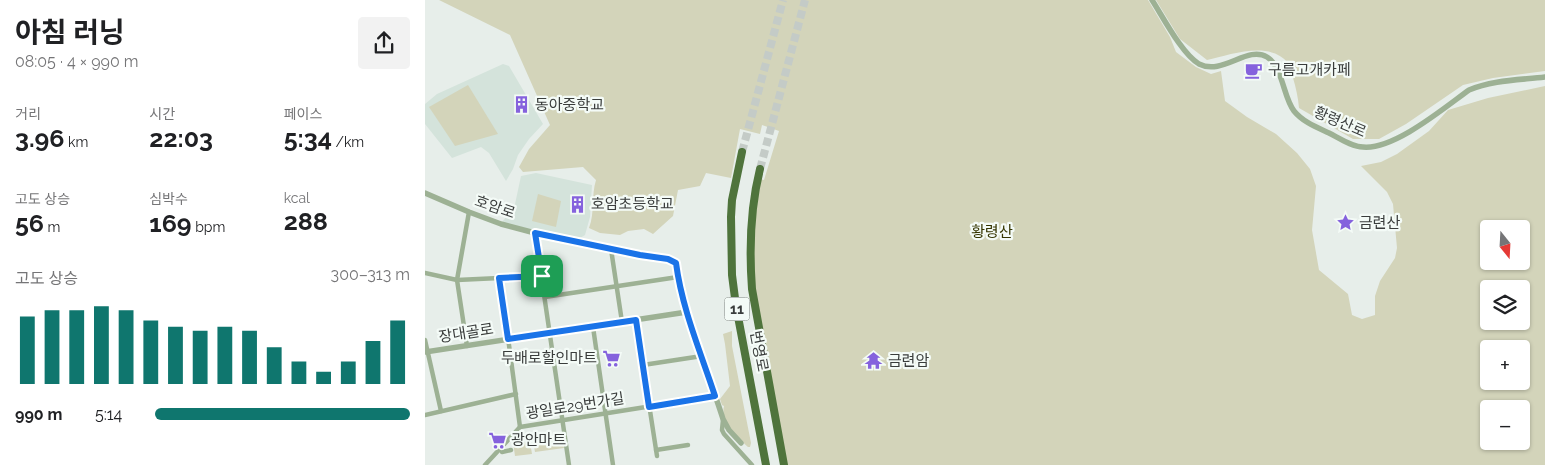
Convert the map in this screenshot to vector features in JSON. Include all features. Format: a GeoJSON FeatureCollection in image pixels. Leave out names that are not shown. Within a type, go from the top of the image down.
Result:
{"type":"FeatureCollection","features":[{"type":"Feature","properties":{"kind":"highway","name":"번영로"},"geometry":{"type":"LineString","coordinates":[[741,152],[732,200],[731,267],[736,306],[766,465]]}},
{"type":"Feature","properties":{"kind":"highway","name":"번영로"},"geometry":{"type":"LineString","coordinates":[[760,169],[750,228],[752,290],[784,465]]}},
{"type":"Feature","properties":{"kind":"street","name":"황령산로"},"geometry":{"type":"LineString","coordinates":[[1152,0],[1183,49],[1197,63],[1207,67],[1219,66],[1251,55],[1261,54],[1270,59],[1276,68],[1292,109],[1301,119],[1363,148],[1378,146],[1391,141],[1475,87],[1545,77]]}},
{"type":"Feature","properties":{"kind":"street","name":"호암로"},"geometry":{"type":"LineString","coordinates":[[425,193],[501,224],[611,249],[668,259],[676,263],[678,276]]}},
{"type":"Feature","properties":{"kind":"street"},"geometry":{"type":"LineString","coordinates":[[467,346],[457,280],[469,212]]}},
{"type":"Feature","properties":{"kind":"street"},"geometry":{"type":"LineString","coordinates":[[535,233],[569,465]]}},
{"type":"Feature","properties":{"kind":"street"},"geometry":{"type":"LineString","coordinates":[[611,249],[622,322]]}},
{"type":"Feature","properties":{"kind":"street"},"geometry":{"type":"LineString","coordinates":[[425,273],[457,280],[542,276]]}},
{"type":"Feature","properties":{"kind":"street"},"geometry":{"type":"LineString","coordinates":[[545,297],[678,276],[687,312],[723,420],[741,443]]}},
{"type":"Feature","properties":{"kind":"street","name":"장대골로"},"geometry":{"type":"LineString","coordinates":[[499,278],[508,339]]}},
{"type":"Feature","properties":{"kind":"street","name":"장대골로"},"geometry":{"type":"LineString","coordinates":[[441,411],[426,352],[687,312]]}},
{"type":"Feature","properties":{"kind":"street"},"geometry":{"type":"LineString","coordinates":[[636,320],[656,453],[687,446]]}},
{"type":"Feature","properties":{"kind":"street"},"geometry":{"type":"LineString","coordinates":[[593,326],[613,465]]}},
{"type":"Feature","properties":{"kind":"street"},"geometry":{"type":"LineString","coordinates":[[508,339],[520,427]]}},
{"type":"Feature","properties":{"kind":"street"},"geometry":{"type":"LineString","coordinates":[[425,340],[426,352]]}},
{"type":"Feature","properties":{"kind":"street"},"geometry":{"type":"LineString","coordinates":[[643,364],[702,356]]}},
{"type":"Feature","properties":{"kind":"street"},"geometry":{"type":"LineString","coordinates":[[425,415],[516,394]]}},
{"type":"Feature","properties":{"kind":"street","name":"광일로29번가길"},"geometry":{"type":"LineString","coordinates":[[485,465],[520,427],[715,396]]}},
{"type":"Feature","properties":{"kind":"street"},"geometry":{"type":"LineString","coordinates":[[723,420],[722,430],[724,434],[752,465]]}},
{"type":"Feature","properties":{"kind":"street"},"geometry":{"type":"LineString","coordinates":[[502,452],[511,450]]}},
{"type":"Feature","properties":{"kind":"shaded area"},"geometry":{"type":"Polygon","coordinates":[[[503,64],[509,66],[543,124],[518,155],[506,181],[489,153],[481,147],[452,158],[425,124],[425,104],[437,94],[503,64]]]}},
{"type":"Feature","properties":{"kind":"shaded area"},"geometry":{"type":"Polygon","coordinates":[[[536,173],[592,185],[590,217],[585,235],[577,240],[504,223],[503,221],[515,204],[521,176],[536,173]]]}},
{"type":"Feature","properties":{"kind":"green space","name":"황령산"},"geometry":{"type":"Polygon","coordinates":[[[439,0],[1148,0],[1170,37],[1176,52],[1196,67],[1211,74],[1221,71],[1225,101],[1276,134],[1297,153],[1310,169],[1316,186],[1312,230],[1319,270],[1348,294],[1352,315],[1362,319],[1375,315],[1375,296],[1380,281],[1395,258],[1397,248],[1393,204],[1387,192],[1361,166],[1381,162],[1397,154],[1429,131],[1448,110],[1488,98],[1545,86],[1545,465],[787,465],[755,289],[753,237],[760,179],[764,180],[779,131],[762,125],[760,134],[740,129],[731,178],[706,173],[700,186],[678,190],[673,216],[653,234],[644,229],[628,231],[620,235],[600,233],[589,228],[596,180],[583,167],[523,172],[519,167],[529,149],[550,125],[510,35],[439,0]]]}},
{"type":"Feature","properties":{"kind":"green space"},"geometry":{"type":"Polygon","coordinates":[[[1156,0],[1545,0],[1545,71],[1493,78],[1463,85],[1406,124],[1379,139],[1353,139],[1299,108],[1291,68],[1280,56],[1271,52],[1249,51],[1207,60],[1180,39],[1156,0]]]}},
{"type":"Feature","properties":{"kind":"green space"},"geometry":{"type":"Polygon","coordinates":[[[468,85],[498,134],[455,146],[429,107],[468,85]]]}},
{"type":"Feature","properties":{"kind":"green space"},"geometry":{"type":"Polygon","coordinates":[[[538,194],[561,201],[556,227],[532,221],[538,194]]]}},
{"type":"Feature","properties":{"kind":"green space"},"geometry":{"type":"Polygon","coordinates":[[[732,331],[732,346],[751,443],[750,447],[730,428],[720,399],[730,386],[723,334],[732,331]]]}},
{"type":"Feature","properties":{"kind":"green space"},"geometry":{"type":"Polygon","coordinates":[[[519,436],[520,443],[530,442],[532,454],[515,456],[513,442],[519,436]]]}},
{"type":"Feature","properties":{"kind":"green space"},"geometry":{"type":"Polygon","coordinates":[[[562,437],[564,448],[535,452],[533,441],[562,437]]]}},
{"type":"Feature","properties":{"kind":"tunnel"},"geometry":{"type":"LineString","coordinates":[[742,152],[783,0]]}},
{"type":"Feature","properties":{"kind":"tunnel"},"geometry":{"type":"LineString","coordinates":[[760,169],[805,0]]}},
{"type":"Feature","properties":{"kind":"place","name":"구름고개카페"},"geometry":{"type":"Point","coordinates":[1254,70]}},
{"type":"Feature","properties":{"kind":"place","name":"동아중학교"},"geometry":{"type":"Point","coordinates":[521,105]}},
{"type":"Feature","properties":{"kind":"place","name":"호암초등학교"},"geometry":{"type":"Point","coordinates":[577,204]}},
{"type":"Feature","properties":{"kind":"place","name":"금련산"},"geometry":{"type":"Point","coordinates":[1345,223]}},
{"type":"Feature","properties":{"kind":"place","name":"두배로할인마트"},"geometry":{"type":"Point","coordinates":[611,358]}},
{"type":"Feature","properties":{"kind":"place","name":"금련암"},"geometry":{"type":"Point","coordinates":[874,361]}},
{"type":"Feature","properties":{"kind":"place","name":"광안마트"},"geometry":{"type":"Point","coordinates":[497,440]}},
{"type":"Feature","properties":{"kind":"route"},"geometry":{"type":"LineString","coordinates":[[535,233],[668,259],[676,263],[687,312],[715,396],[649,407],[636,320],[508,339],[499,278],[542,276],[535,233]]}}]}
